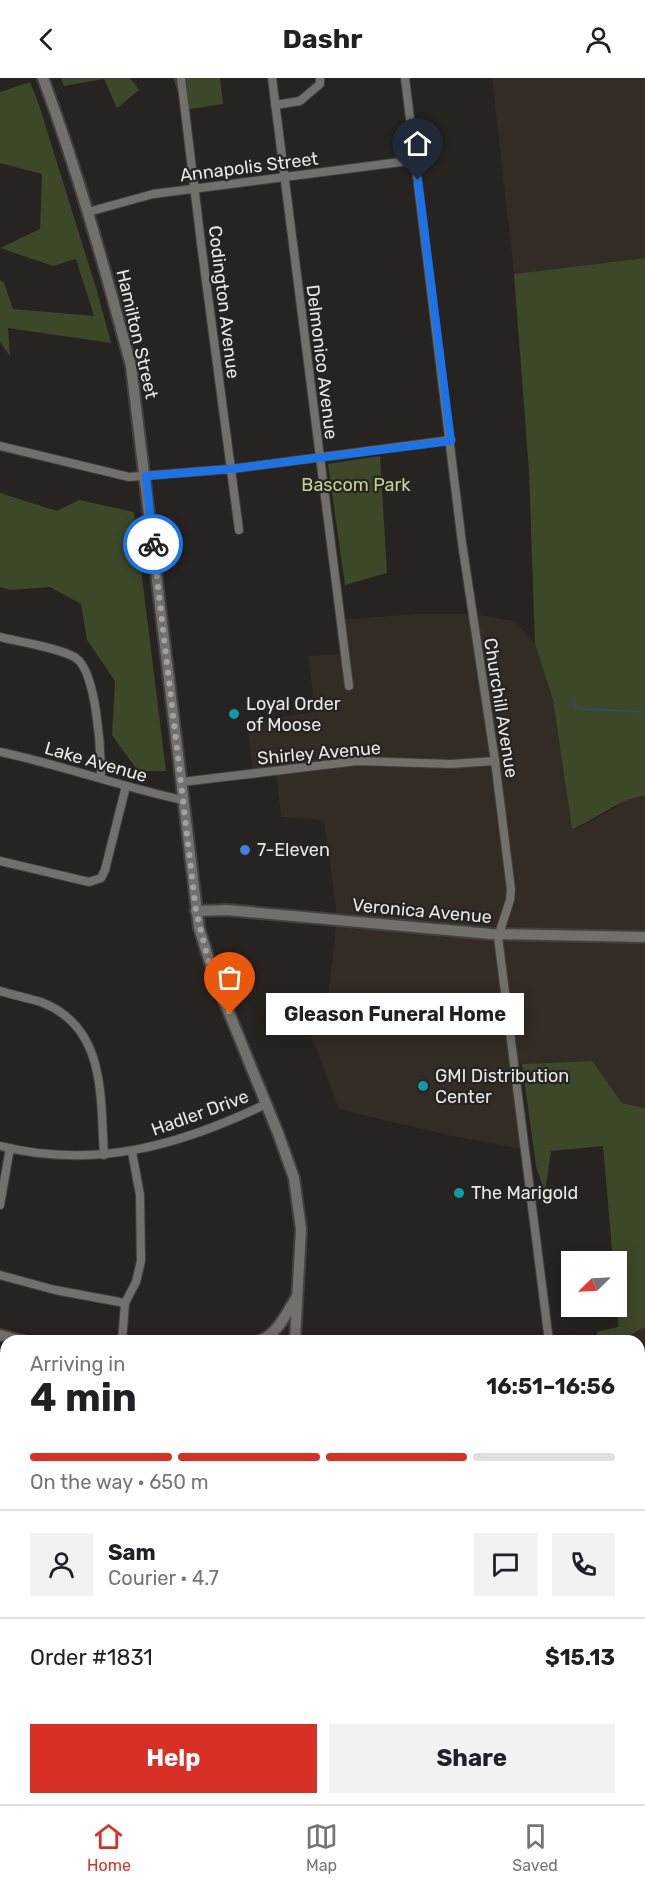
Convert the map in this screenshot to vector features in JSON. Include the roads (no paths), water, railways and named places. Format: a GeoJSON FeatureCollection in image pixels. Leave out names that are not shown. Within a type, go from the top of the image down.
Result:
{"type":"FeatureCollection","features":[{"type":"Feature","properties":{"kind":"main road","name":"Hamilton Street"},"geometry":{"type":"LineString","coordinates":[[44,78],[114,298],[131,366],[146,476],[196,911],[208,959],[291,1168],[299,1204],[301,1229],[295,1335]]}},
{"type":"Feature","properties":{"kind":"main road","name":"Veronica Avenue"},"geometry":{"type":"LineString","coordinates":[[196,911],[226,910],[499,934],[645,937]]}},
{"type":"Feature","properties":{"kind":"main road"},"geometry":{"type":"LineString","coordinates":[[271,1335],[279,1327],[297,1295]]}},
{"type":"Feature","properties":{"kind":"street","name":"Codington Avenue"},"geometry":{"type":"LineString","coordinates":[[181,78],[239,530]]}},
{"type":"Feature","properties":{"kind":"street","name":"Delmonico Avenue"},"geometry":{"type":"LineString","coordinates":[[272,78],[349,686]]}},
{"type":"Feature","properties":{"kind":"street"},"geometry":{"type":"LineString","coordinates":[[275,105],[300,101],[320,84],[320,78]]}},
{"type":"Feature","properties":{"kind":"street","name":"Churchill Avenue"},"geometry":{"type":"LineString","coordinates":[[405,78],[462,543],[495,761],[511,890],[499,934],[548,1335]]}},
{"type":"Feature","properties":{"kind":"street","name":"Annapolis Street"},"geometry":{"type":"LineString","coordinates":[[88,212],[136,197],[416,160]]}},
{"type":"Feature","properties":{"kind":"street"},"geometry":{"type":"LineString","coordinates":[[0,446],[129,477],[231,469],[451,441]]}},
{"type":"Feature","properties":{"kind":"street"},"geometry":{"type":"LineString","coordinates":[[0,637],[64,653],[76,658],[85,667],[91,681],[95,707],[101,778]]}},
{"type":"Feature","properties":{"kind":"street","name":"Lake Avenue"},"geometry":{"type":"LineString","coordinates":[[0,752],[183,800]]}},
{"type":"Feature","properties":{"kind":"street","name":"Shirley Avenue"},"geometry":{"type":"LineString","coordinates":[[182,782],[357,761],[451,764],[495,761]]}},
{"type":"Feature","properties":{"kind":"street"},"geometry":{"type":"LineString","coordinates":[[0,861],[89,882],[101,878],[126,786]]}},
{"type":"Feature","properties":{"kind":"street"},"geometry":{"type":"LineString","coordinates":[[0,991],[52,1008],[63,1015],[86,1040],[95,1057],[99,1072],[104,1155]]}},
{"type":"Feature","properties":{"kind":"street","name":"Hadler Drive"},"geometry":{"type":"LineString","coordinates":[[0,1146],[65,1155],[132,1152],[194,1135],[266,1104]]}},
{"type":"Feature","properties":{"kind":"street"},"geometry":{"type":"LineString","coordinates":[[0,1205],[10,1148]]}},
{"type":"Feature","properties":{"kind":"street"},"geometry":{"type":"LineString","coordinates":[[122,1335],[125,1303],[136,1281],[141,1261],[140,1195],[132,1152]]}},
{"type":"Feature","properties":{"kind":"street"},"geometry":{"type":"LineString","coordinates":[[0,1275],[55,1290],[125,1303]]}},
{"type":"Feature","properties":{"kind":"waterway"},"geometry":{"type":"LineString","coordinates":[[572,702],[581,709],[645,712]]}},
{"type":"Feature","properties":{"kind":"place","name":"Loyal Order of Moose"},"geometry":{"type":"Point","coordinates":[234,714]}},
{"type":"Feature","properties":{"kind":"place","name":"7-Eleven"},"geometry":{"type":"Point","coordinates":[245,850]}},
{"type":"Feature","properties":{"kind":"place","name":"Gleason Funeral Home"},"geometry":{"type":"Point","coordinates":[230,1014]}},
{"type":"Feature","properties":{"kind":"place","name":"GMI Distribution Center"},"geometry":{"type":"Point","coordinates":[423,1086]}},
{"type":"Feature","properties":{"kind":"place","name":"The Marigold"},"geometry":{"type":"Point","coordinates":[459,1193]}},
{"type":"Feature","properties":{"kind":"park label","name":"Bascom Park"},"geometry":{"type":"Point","coordinates":[356,485]}}]}
